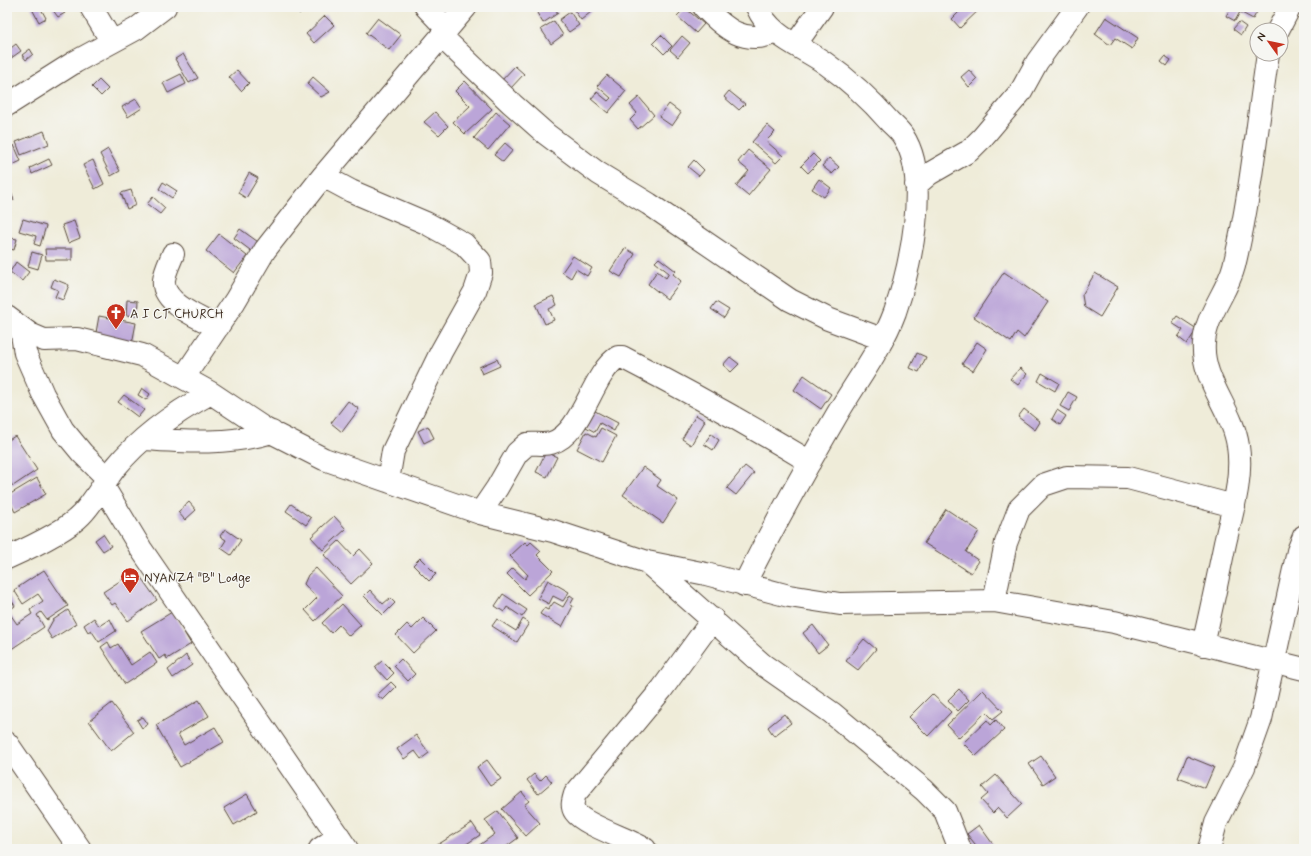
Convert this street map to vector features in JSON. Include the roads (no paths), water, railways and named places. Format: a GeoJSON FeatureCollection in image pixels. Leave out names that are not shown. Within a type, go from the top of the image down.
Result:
{"type":"FeatureCollection","features":[{"type":"Feature","properties":{"kind":"street"},"geometry":{"type":"LineString","coordinates":[[91,7],[112,42]]}},
{"type":"Feature","properties":{"kind":"street"},"geometry":{"type":"LineString","coordinates":[[7,105],[75,62],[136,29],[165,7]]}},
{"type":"Feature","properties":{"kind":"street"},"geometry":{"type":"LineString","coordinates":[[426,7],[444,32],[540,129],[598,173],[649,204],[790,300],[828,319],[882,340]]}},
{"type":"Feature","properties":{"kind":"street"},"geometry":{"type":"LineString","coordinates":[[184,377],[218,327],[265,250],[323,176],[466,7]]}},
{"type":"Feature","properties":{"kind":"street"},"geometry":{"type":"LineString","coordinates":[[704,7],[732,32],[746,37],[767,36],[776,32]]}},
{"type":"Feature","properties":{"kind":"street"},"geometry":{"type":"LineString","coordinates":[[744,585],[810,462],[882,340],[894,313],[913,245],[916,219],[916,185],[913,158],[903,136],[854,85],[824,62],[785,40],[762,19],[757,7]]}},
{"type":"Feature","properties":{"kind":"street"},"geometry":{"type":"LineString","coordinates":[[795,45],[822,7]]}},
{"type":"Feature","properties":{"kind":"street"},"geometry":{"type":"LineString","coordinates":[[916,185],[929,174],[969,151],[982,138],[1020,93],[1037,62],[1077,7]]}},
{"type":"Feature","properties":{"kind":"street"},"geometry":{"type":"LineString","coordinates":[[1282,22],[1290,7]]}},
{"type":"Feature","properties":{"kind":"street"},"geometry":{"type":"LineString","coordinates":[[1203,644],[1234,506],[1240,471],[1238,446],[1234,429],[1204,360],[1204,342],[1210,317],[1233,267],[1258,134],[1267,62]]}},
{"type":"Feature","properties":{"kind":"street"},"geometry":{"type":"LineString","coordinates":[[323,176],[350,191],[426,223],[464,244],[480,261],[481,273],[475,291],[441,352],[393,451],[388,481]]}},
{"type":"Feature","properties":{"kind":"street"},"geometry":{"type":"LineString","coordinates":[[173,254],[164,281],[165,292],[172,301],[218,327]]}},
{"type":"Feature","properties":{"kind":"street"},"geometry":{"type":"LineString","coordinates":[[14,322],[44,340],[77,339],[142,355],[184,377],[272,432],[324,459],[480,513],[553,532],[647,562],[706,574],[789,596],[840,604],[994,601],[1114,622],[1274,663],[1304,669]]}},
{"type":"Feature","properties":{"kind":"street"},"geometry":{"type":"LineString","coordinates":[[14,322],[42,394],[63,430],[105,483],[142,549],[343,843],[320,849]]}},
{"type":"Feature","properties":{"kind":"street"},"geometry":{"type":"LineString","coordinates":[[480,513],[497,488],[517,453],[527,444],[550,443],[570,429],[587,404],[606,369],[618,357],[622,357],[657,374],[719,408],[810,462]]}},
{"type":"Feature","properties":{"kind":"street"},"geometry":{"type":"LineString","coordinates":[[7,558],[66,527],[81,516],[116,467],[155,428],[182,409],[211,393]]}},
{"type":"Feature","properties":{"kind":"street"},"geometry":{"type":"LineString","coordinates":[[144,439],[204,442],[253,438],[272,432]]}},
{"type":"Feature","properties":{"kind":"street"},"geometry":{"type":"LineString","coordinates":[[994,601],[1006,543],[1019,508],[1043,486],[1067,477],[1128,478],[1234,506]]}},
{"type":"Feature","properties":{"kind":"street"},"geometry":{"type":"LineString","coordinates":[[1209,849],[1216,823],[1249,754],[1261,719],[1298,552],[1304,536]]}},
{"type":"Feature","properties":{"kind":"street"},"geometry":{"type":"LineString","coordinates":[[647,562],[762,664],[832,713],[924,790],[945,811],[960,849]]}},
{"type":"Feature","properties":{"kind":"street"},"geometry":{"type":"LineString","coordinates":[[645,849],[587,821],[576,813],[572,804],[575,794],[662,689],[713,619]]}},
{"type":"Feature","properties":{"kind":"street"},"geometry":{"type":"LineString","coordinates":[[7,743],[80,849]]}},
{"type":"Feature","properties":{"kind":"place","name":"A I CT CHURCH"},"geometry":{"type":"Point","coordinates":[116,330]}},
{"type":"Feature","properties":{"kind":"place","name":"NYANZA \"B\" Lodge"},"geometry":{"type":"Point","coordinates":[130,594]}}]}
